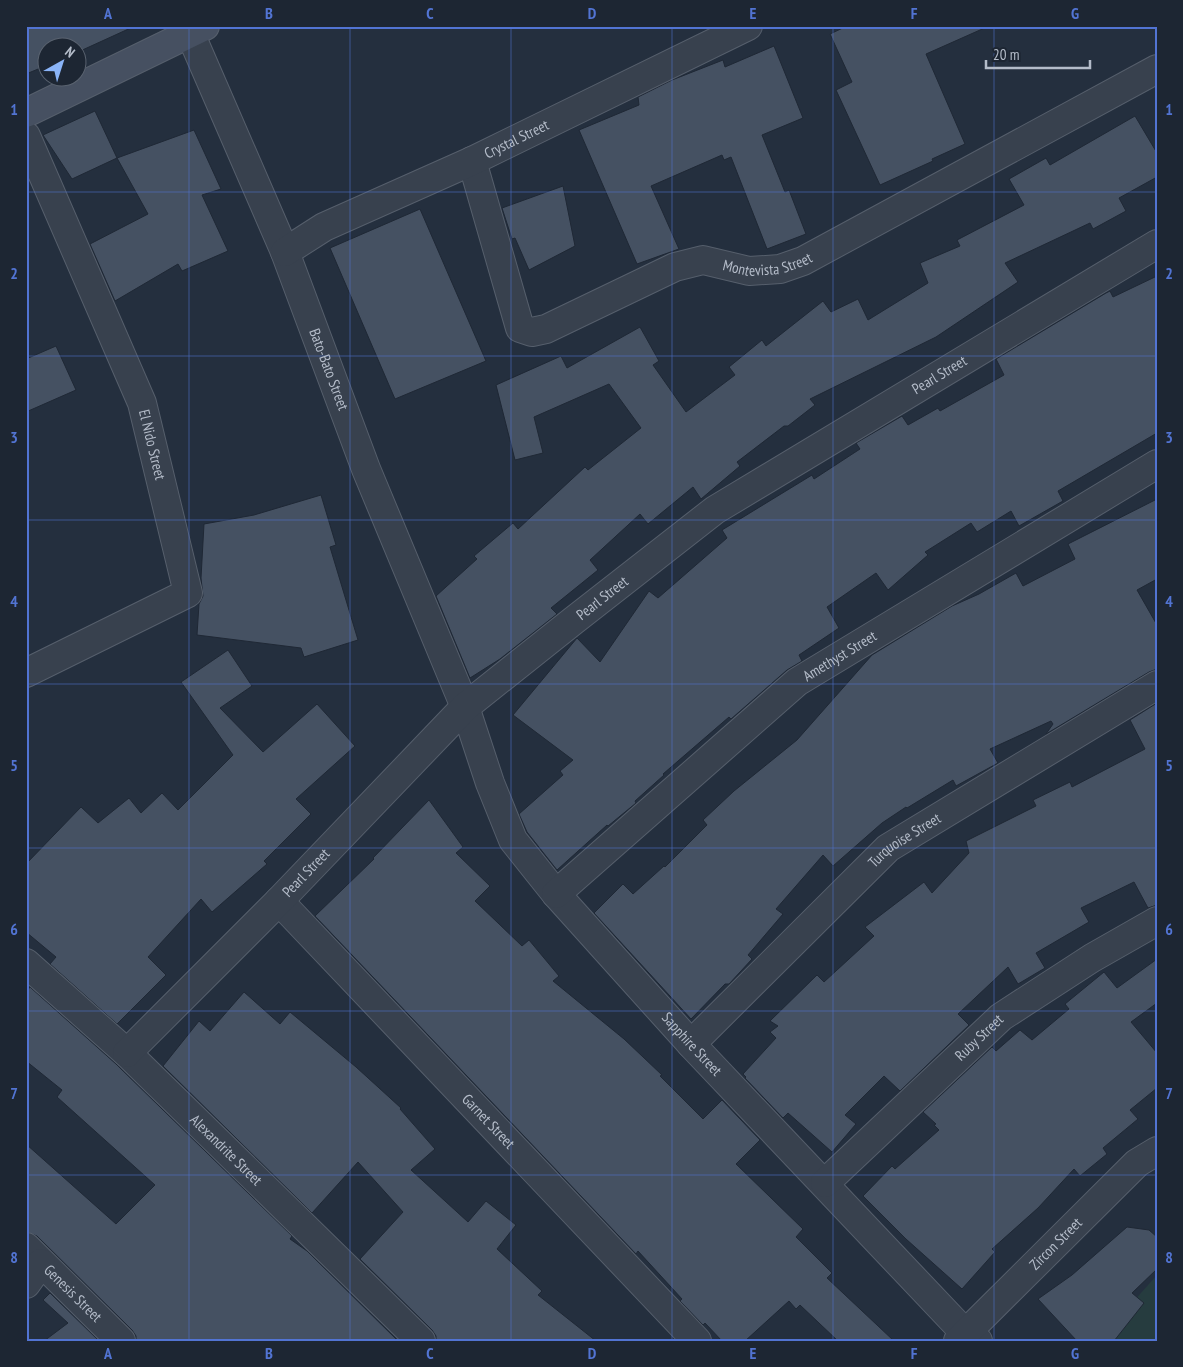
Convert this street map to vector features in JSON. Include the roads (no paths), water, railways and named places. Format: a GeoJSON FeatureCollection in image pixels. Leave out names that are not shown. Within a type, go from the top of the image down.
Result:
{"type":"FeatureCollection","features":[{"type":"Feature","properties":{"kind":"street","name":"Crystal Street"},"geometry":{"type":"LineString","coordinates":[[285,252],[324,227],[472,161],[748,26]]}},
{"type":"Feature","properties":{"kind":"street"},"geometry":{"type":"LineString","coordinates":[[26,113],[197,30]]}},
{"type":"Feature","properties":{"kind":"street","name":"Bato-Bato Street"},"geometry":{"type":"LineString","coordinates":[[197,30],[285,252],[366,469],[421,606],[465,707]]}},
{"type":"Feature","properties":{"kind":"street","name":"Montevista Street"},"geometry":{"type":"LineString","coordinates":[[472,161],[520,328],[532,332],[546,329],[675,267],[702,260],[749,271],[780,269],[803,261],[1157,69]]}},
{"type":"Feature","properties":{"kind":"street","name":"El Nido Street"},"geometry":{"type":"LineString","coordinates":[[26,136],[142,403],[188,593],[26,673]]}},
{"type":"Feature","properties":{"kind":"street","name":"Pearl Street"},"geometry":{"type":"LineString","coordinates":[[128,1053],[279,901],[465,707],[715,510],[1157,244]]}},
{"type":"Feature","properties":{"kind":"street","name":"Amethyst Street"},"geometry":{"type":"LineString","coordinates":[[556,894],[797,682],[1157,464]]}},
{"type":"Feature","properties":{"kind":"street","name":"Turquoise Street"},"geometry":{"type":"LineString","coordinates":[[691,1044],[888,848],[1157,685]]}},
{"type":"Feature","properties":{"kind":"street","name":"Sapphire Street"},"geometry":{"type":"LineString","coordinates":[[465,707],[490,783],[513,840],[556,894],[691,1044],[825,1183],[967,1338]]}},
{"type":"Feature","properties":{"kind":"street","name":"Garnet Street"},"geometry":{"type":"LineString","coordinates":[[279,901],[697,1341]]}},
{"type":"Feature","properties":{"kind":"street","name":"Ruby Street"},"geometry":{"type":"LineString","coordinates":[[825,1183],[1001,1017],[1092,958],[1157,920]]}},
{"type":"Feature","properties":{"kind":"street","name":"Alexandrite Street"},"geometry":{"type":"LineString","coordinates":[[26,963],[128,1053],[421,1341]]}},
{"type":"Feature","properties":{"kind":"street","name":"Zircon Street"},"geometry":{"type":"LineString","coordinates":[[967,1338],[1137,1162],[1157,1151]]}},
{"type":"Feature","properties":{"kind":"street","name":"Genesis Street"},"geometry":{"type":"LineString","coordinates":[[31,1265],[121,1341]]}}]}
